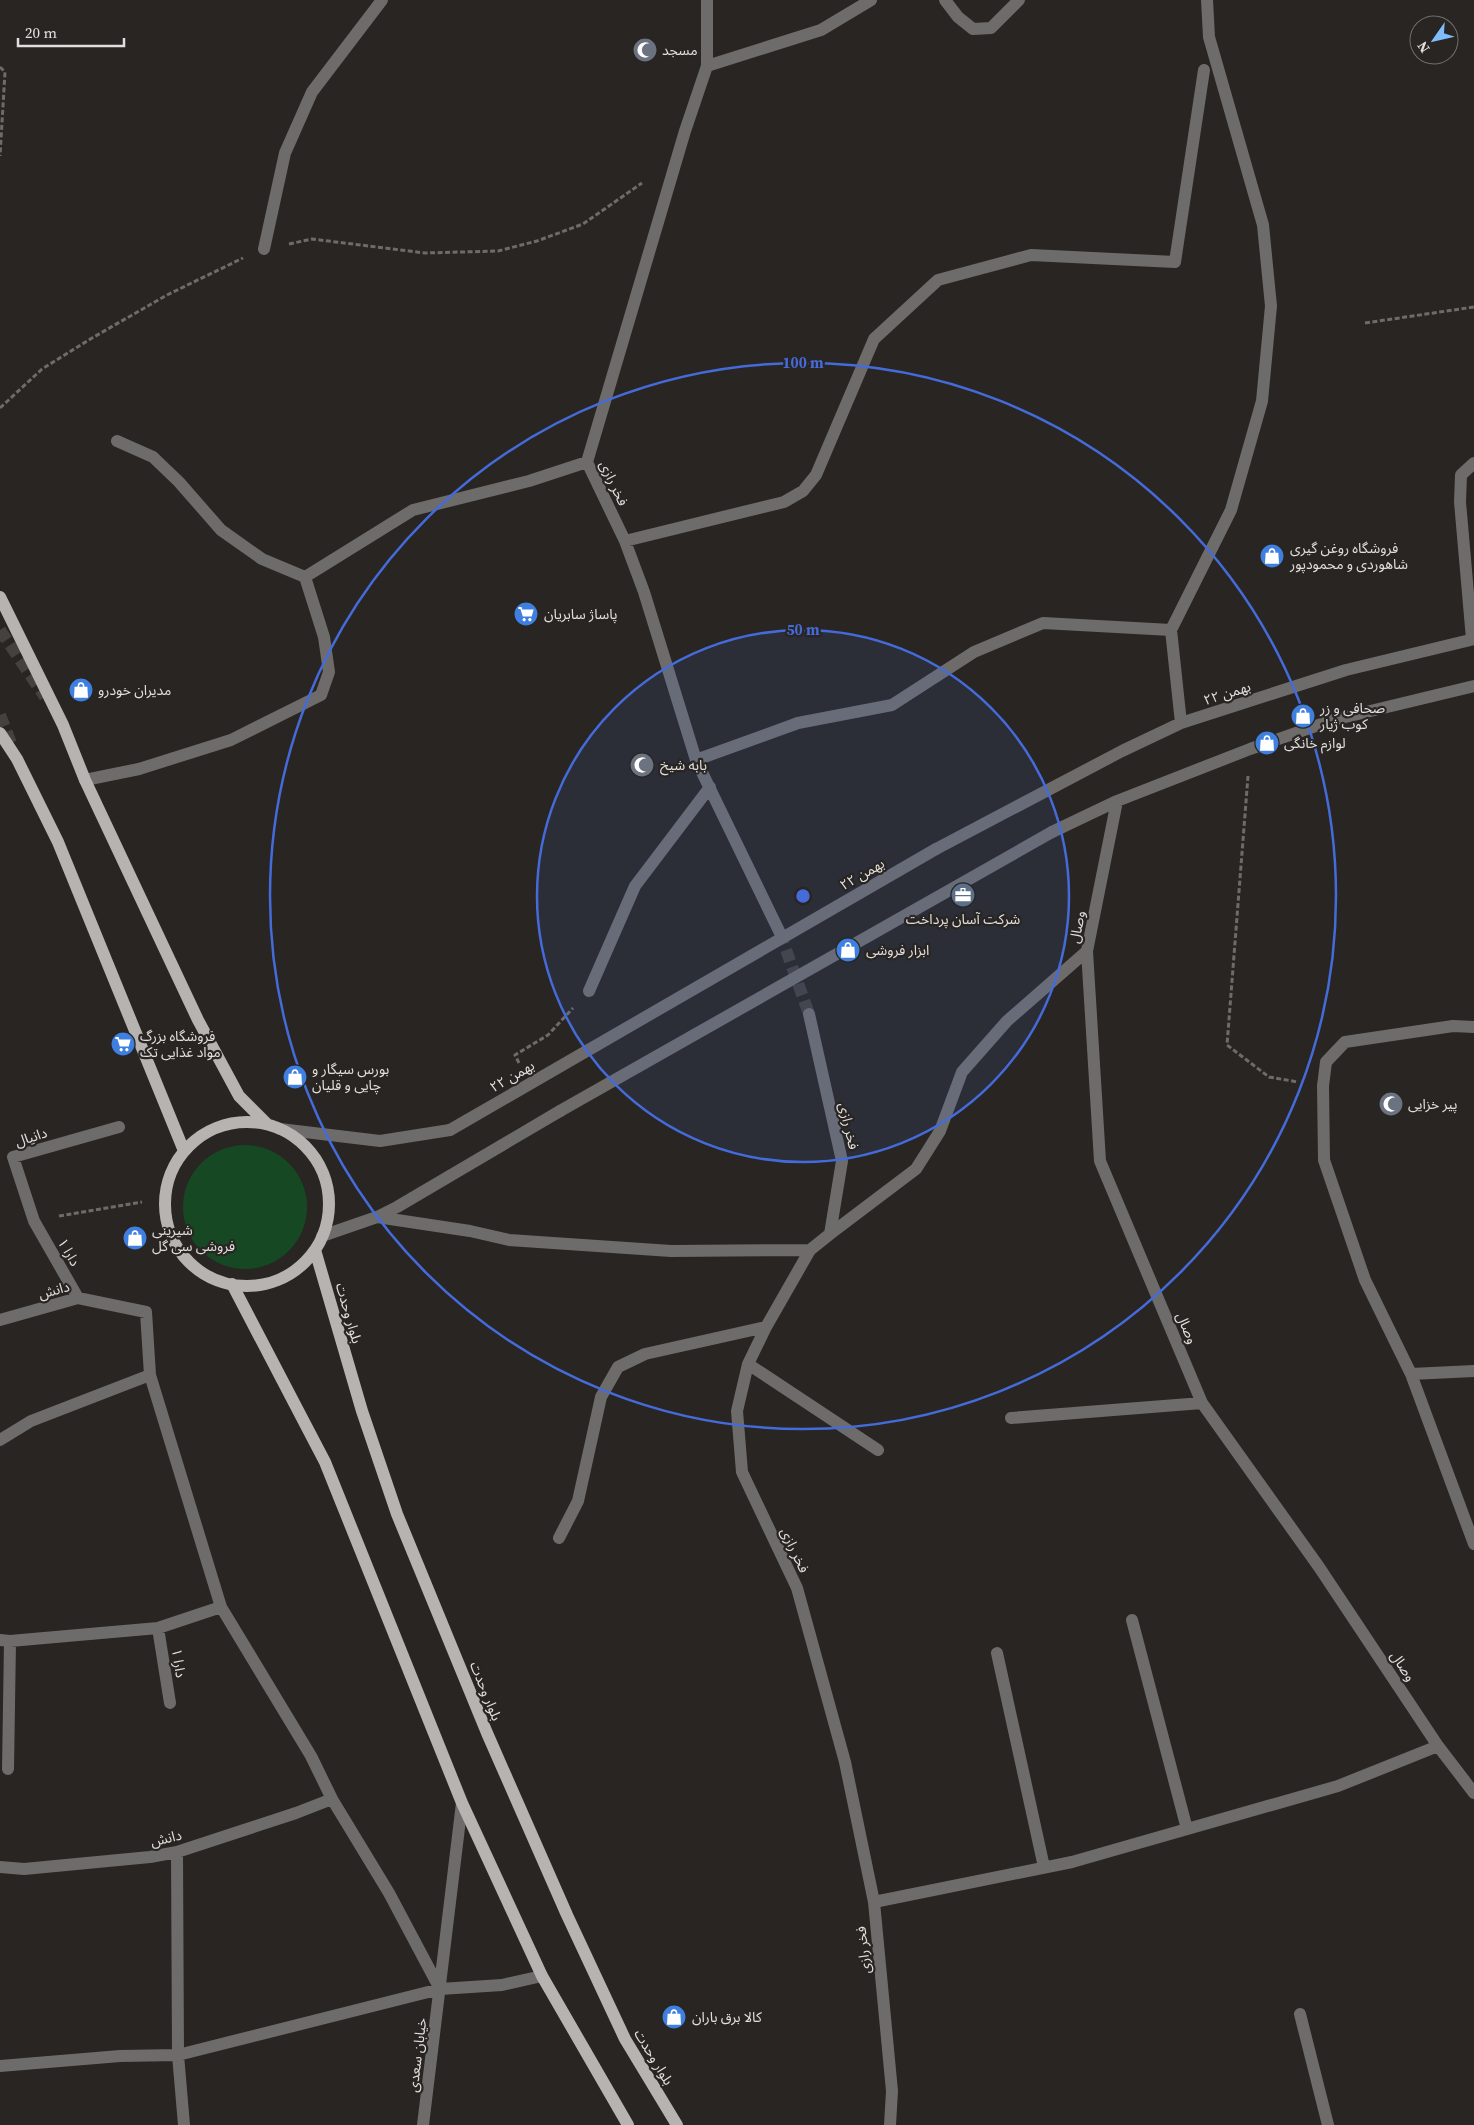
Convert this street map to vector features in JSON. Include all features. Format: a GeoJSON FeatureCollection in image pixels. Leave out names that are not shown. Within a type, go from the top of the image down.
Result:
{"type":"FeatureCollection","features":[{"type":"Feature","properties":{"kind":"main road"},"geometry":{"type":"LineString","coordinates":[[0,596],[63,724],[85,780],[198,1020],[240,1096],[266,1124]]}},
{"type":"Feature","properties":{"kind":"main road"},"geometry":{"type":"LineString","coordinates":[[0,733],[17,759],[58,842],[184,1151]]}},
{"type":"Feature","properties":{"kind":"main road"},"geometry":{"type":"LineString","coordinates":[[230,1123],[266,1124],[280,1129],[302,1143],[318,1162],[327,1186],[328,1212],[322,1236],[315,1250],[303,1264],[279,1279],[251,1286],[232,1284],[210,1276],[190,1262],[175,1242],[166,1220],[165,1196],[171,1172],[184,1151],[196,1139],[213,1129],[230,1123]]}},
{"type":"Feature","properties":{"kind":"main road","name":"بلوار وحدت"},"geometry":{"type":"LineString","coordinates":[[315,1250],[362,1411],[397,1514],[487,1733],[624,2039],[677,2125]]}},
{"type":"Feature","properties":{"kind":"main road"},"geometry":{"type":"LineString","coordinates":[[232,1284],[325,1462],[462,1803],[542,1976],[628,2125]]}},
{"type":"Feature","properties":{"kind":"street"},"geometry":{"type":"LineString","coordinates":[[264,249],[285,153],[312,92],[382,0]]}},
{"type":"Feature","properties":{"kind":"street","name":"فخر رازی"},"geometry":{"type":"LineString","coordinates":[[707,0],[707,66],[682,141],[587,462],[625,541],[644,592],[696,760],[780,934]]}},
{"type":"Feature","properties":{"kind":"street"},"geometry":{"type":"LineString","coordinates":[[707,66],[821,30],[871,0]]}},
{"type":"Feature","properties":{"kind":"street"},"geometry":{"type":"LineString","coordinates":[[945,0],[958,17],[973,29],[991,28],[1019,0]]}},
{"type":"Feature","properties":{"kind":"street"},"geometry":{"type":"LineString","coordinates":[[1181,723],[1171,630],[1231,510],[1262,401],[1271,306],[1263,225],[1209,37],[1207,0]]}},
{"type":"Feature","properties":{"kind":"street"},"geometry":{"type":"LineString","coordinates":[[625,541],[784,502],[803,491],[816,475],[874,339],[938,280],[1031,255],[1175,262],[1204,70]]}},
{"type":"Feature","properties":{"kind":"street"},"geometry":{"type":"LineString","coordinates":[[85,780],[139,769],[231,740],[321,695],[328,672],[324,637],[305,577],[262,559],[221,530],[179,482],[153,457],[117,441]]}},
{"type":"Feature","properties":{"kind":"street"},"geometry":{"type":"LineString","coordinates":[[305,577],[413,510],[529,481],[587,462]]}},
{"type":"Feature","properties":{"kind":"street"},"geometry":{"type":"LineString","coordinates":[[1473,639],[1460,502],[1461,475],[1474,463]]}},
{"type":"Feature","properties":{"kind":"street"},"geometry":{"type":"LineString","coordinates":[[696,760],[798,722],[892,705],[974,652],[1043,623],[1171,630]]}},
{"type":"Feature","properties":{"kind":"street","name":"۲۲ بهمن"},"geometry":{"type":"LineString","coordinates":[[280,1129],[380,1141],[450,1130],[936,848],[1122,750],[1181,723],[1346,670],[1473,639]]}},
{"type":"Feature","properties":{"kind":"street"},"geometry":{"type":"LineString","coordinates":[[322,1236],[377,1217],[1052,832],[1117,801],[1250,749],[1333,720],[1474,686]]}},
{"type":"Feature","properties":{"kind":"street"},"geometry":{"type":"LineString","coordinates":[[589,991],[635,886],[710,787]]}},
{"type":"Feature","properties":{"kind":"street","name":"وصال"},"geometry":{"type":"LineString","coordinates":[[1117,801],[1087,951],[1100,1161],[1202,1403],[1319,1567],[1438,1746],[1474,1793]]}},
{"type":"Feature","properties":{"kind":"street"},"geometry":{"type":"LineString","coordinates":[[830,1234],[916,1169],[940,1131],[962,1072],[1007,1021],[1087,951]]}},
{"type":"Feature","properties":{"kind":"street","name":"فخر رازی"},"geometry":{"type":"LineString","coordinates":[[809,1014],[842,1161],[830,1234],[810,1250],[766,1328],[748,1364],[737,1411],[742,1472],[797,1588],[845,1762],[874,1902],[892,2091],[890,2125]]}},
{"type":"Feature","properties":{"kind":"street"},"geometry":{"type":"LineString","coordinates":[[1474,1027],[1453,1026],[1345,1042],[1326,1062],[1323,1086],[1324,1160],[1365,1280],[1411,1374],[1474,1544]]}},
{"type":"Feature","properties":{"kind":"street","name":"دانیال"},"geometry":{"type":"LineString","coordinates":[[34,1221],[13,1157],[119,1127]]}},
{"type":"Feature","properties":{"kind":"street"},"geometry":{"type":"LineString","coordinates":[[377,1217],[470,1231],[518,1241],[671,1251],[810,1250]]}},
{"type":"Feature","properties":{"kind":"street","name":"دارا ۱"},"geometry":{"type":"LineString","coordinates":[[34,1221],[78,1298]]}},
{"type":"Feature","properties":{"kind":"street","name":"دانش"},"geometry":{"type":"LineString","coordinates":[[0,1320],[78,1298],[146,1312],[150,1375]]}},
{"type":"Feature","properties":{"kind":"street"},"geometry":{"type":"LineString","coordinates":[[559,1538],[578,1501],[601,1397],[618,1367],[645,1354],[766,1328]]}},
{"type":"Feature","properties":{"kind":"street"},"geometry":{"type":"LineString","coordinates":[[748,1364],[878,1450]]}},
{"type":"Feature","properties":{"kind":"street"},"geometry":{"type":"LineString","coordinates":[[1411,1374],[1474,1371]]}},
{"type":"Feature","properties":{"kind":"street"},"geometry":{"type":"LineString","coordinates":[[0,1440],[31,1422],[150,1375],[221,1607],[311,1756],[332,1799],[388,1893],[440,1988]]}},
{"type":"Feature","properties":{"kind":"street"},"geometry":{"type":"LineString","coordinates":[[1011,1418],[1202,1403]]}},
{"type":"Feature","properties":{"kind":"street"},"geometry":{"type":"LineString","coordinates":[[8,1769],[5,1640],[158,1628],[221,1607]]}},
{"type":"Feature","properties":{"kind":"street"},"geometry":{"type":"LineString","coordinates":[[1132,1620],[1187,1829]]}},
{"type":"Feature","properties":{"kind":"street","name":"دارا ۱"},"geometry":{"type":"LineString","coordinates":[[158,1628],[170,1702]]}},
{"type":"Feature","properties":{"kind":"street"},"geometry":{"type":"LineString","coordinates":[[997,1653],[1044,1867]]}},
{"type":"Feature","properties":{"kind":"street"},"geometry":{"type":"LineString","coordinates":[[874,1902],[1072,1862],[1338,1786],[1438,1746]]}},
{"type":"Feature","properties":{"kind":"street","name":"دانش"},"geometry":{"type":"LineString","coordinates":[[0,1867],[24,1869],[150,1857],[177,1852],[296,1813],[332,1799]]}},
{"type":"Feature","properties":{"kind":"street","name":"خیابان سعدی"},"geometry":{"type":"LineString","coordinates":[[423,2125],[462,1803]]}},
{"type":"Feature","properties":{"kind":"street"},"geometry":{"type":"LineString","coordinates":[[177,1852],[178,2055],[184,2125]]}},
{"type":"Feature","properties":{"kind":"street"},"geometry":{"type":"LineString","coordinates":[[0,2066],[120,2056],[178,2055],[440,1988],[502,1985],[542,1976]]}},
{"type":"Feature","properties":{"kind":"street"},"geometry":{"type":"LineString","coordinates":[[1300,2014],[1328,2125]]}},
{"type":"Feature","properties":{"kind":"path"},"geometry":{"type":"LineString","coordinates":[[0,67],[5,72],[0,156]]}},
{"type":"Feature","properties":{"kind":"path"},"geometry":{"type":"LineString","coordinates":[[0,408],[42,369],[92,338],[167,296],[264,249],[312,239],[425,253],[498,251],[537,241],[583,224],[648,179]]}},
{"type":"Feature","properties":{"kind":"path"},"geometry":{"type":"LineString","coordinates":[[1365,323],[1474,307]]}},
{"type":"Feature","properties":{"kind":"path"},"geometry":{"type":"LineString","coordinates":[[1250,749],[1227,1045],[1269,1077],[1323,1086]]}},
{"type":"Feature","properties":{"kind":"path"},"geometry":{"type":"LineString","coordinates":[[548,1035],[589,991]]}},
{"type":"Feature","properties":{"kind":"path"},"geometry":{"type":"LineString","coordinates":[[34,1221],[142,1202]]}},
{"type":"Feature","properties":{"kind":"green space"},"geometry":{"type":"Polygon","coordinates":[[[245,1145],[269,1149],[289,1163],[303,1183],[307,1207],[303,1231],[289,1251],[269,1265],[245,1269],[221,1265],[201,1251],[187,1231],[183,1207],[187,1183],[201,1163],[221,1149],[245,1145]]]}},
{"type":"Feature","properties":{"kind":"tunnel"},"geometry":{"type":"LineString","coordinates":[[0,630],[45,697]]}},
{"type":"Feature","properties":{"kind":"tunnel"},"geometry":{"type":"LineString","coordinates":[[0,715],[12,746]]}},
{"type":"Feature","properties":{"kind":"tunnel"},"geometry":{"type":"LineString","coordinates":[[780,933],[809,1014]]}},
{"type":"Feature","properties":{"kind":"place","name":"مسجد"},"geometry":{"type":"Point","coordinates":[645,50]}},
{"type":"Feature","properties":{"kind":"place","name":"فروشگاه روغن گیری شاهوردی و محمودپور"},"geometry":{"type":"Point","coordinates":[1272,556]}},
{"type":"Feature","properties":{"kind":"place","name":"پاساژ سابریان"},"geometry":{"type":"Point","coordinates":[526,614]}},
{"type":"Feature","properties":{"kind":"place","name":"مدیران خودرو"},"geometry":{"type":"Point","coordinates":[81,690]}},
{"type":"Feature","properties":{"kind":"place","name":"صحافی و زر کوب ژیار"},"geometry":{"type":"Point","coordinates":[1303,716]}},
{"type":"Feature","properties":{"kind":"place","name":"لوازم خانگی"},"geometry":{"type":"Point","coordinates":[1267,743]}},
{"type":"Feature","properties":{"kind":"place","name":"بابه شیخ"},"geometry":{"type":"Point","coordinates":[642,765]}},
{"type":"Feature","properties":{"kind":"place","name":"شرکت آسان پرداخت"},"geometry":{"type":"Point","coordinates":[963,895]}},
{"type":"Feature","properties":{"kind":"place","name":"ابزار فروشی"},"geometry":{"type":"Point","coordinates":[848,950]}},
{"type":"Feature","properties":{"kind":"place","name":"فروشگاه بزرگ مواد غذایی تک"},"geometry":{"type":"Point","coordinates":[123,1044]}},
{"type":"Feature","properties":{"kind":"place","name":"بورس سیگار و چایی و قلیان"},"geometry":{"type":"Point","coordinates":[295,1077]}},
{"type":"Feature","properties":{"kind":"place","name":"پیر خزایی"},"geometry":{"type":"Point","coordinates":[1391,1104]}},
{"type":"Feature","properties":{"kind":"place","name":"شیرینی فروشی سی گل"},"geometry":{"type":"Point","coordinates":[135,1238]}},
{"type":"Feature","properties":{"kind":"place","name":"کالا برق باران"},"geometry":{"type":"Point","coordinates":[674,2017]}}]}
